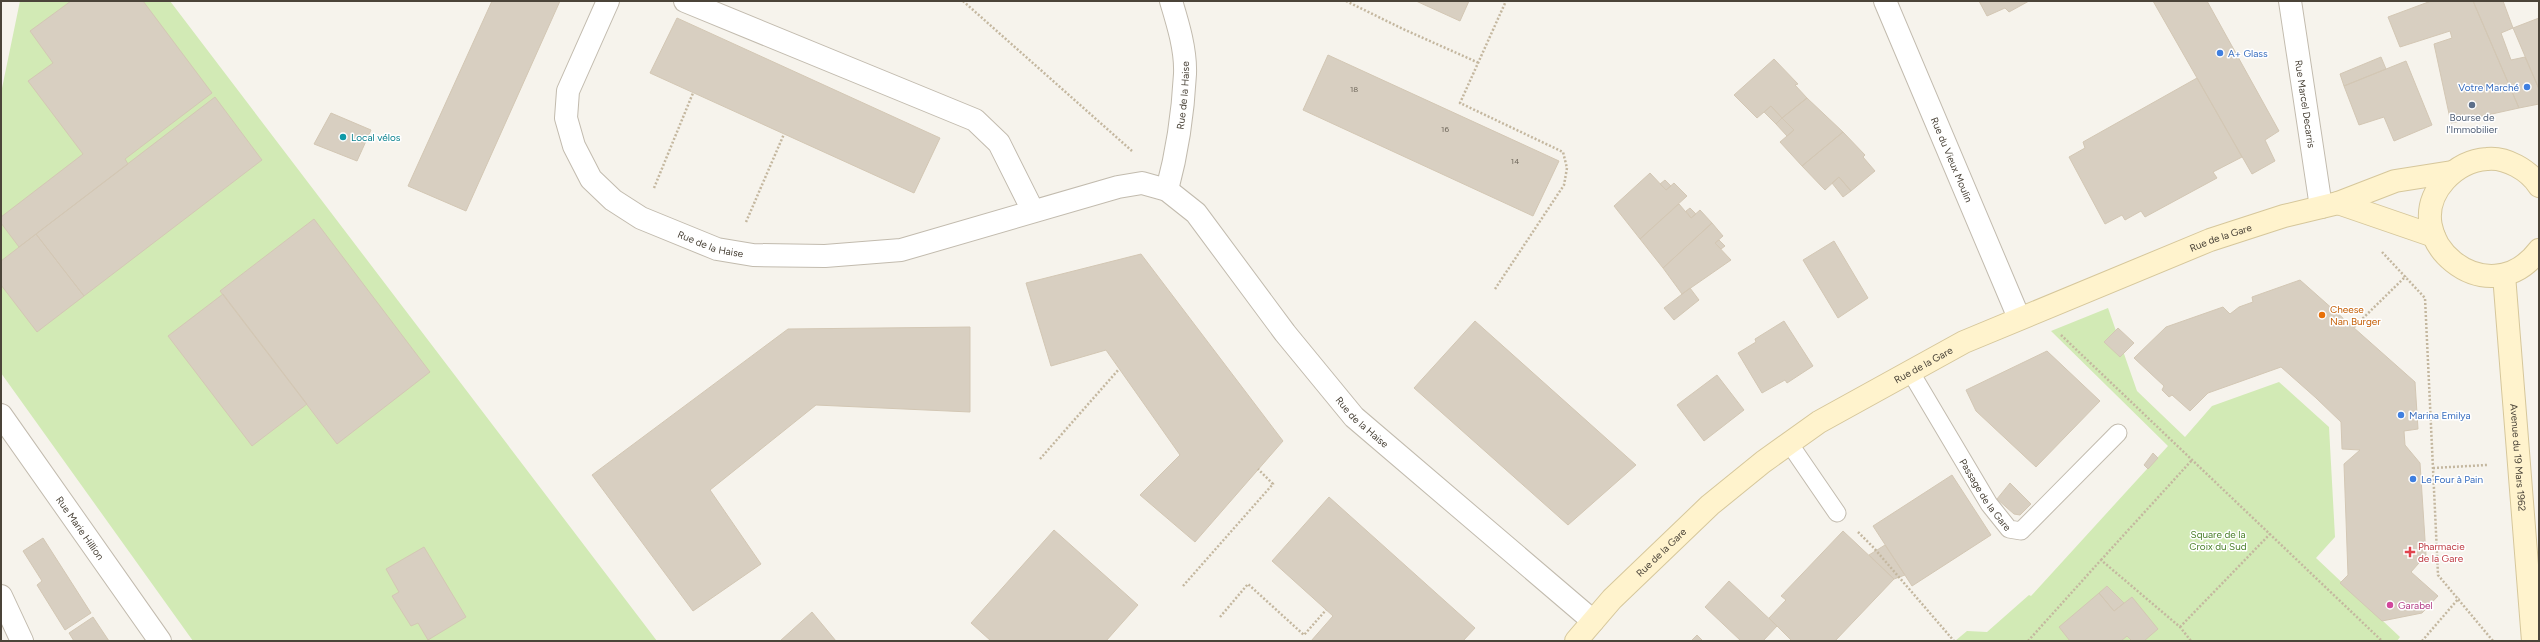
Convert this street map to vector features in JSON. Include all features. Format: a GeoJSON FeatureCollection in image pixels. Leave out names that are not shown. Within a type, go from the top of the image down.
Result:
{"type":"FeatureCollection","features":[{"type":"Feature","properties":{"kind":"street","name":"Rue de la Haise"},"geometry":{"type":"LineString","coordinates":[[608,1],[568,91],[566,118],[574,146],[591,179],[613,200],[641,218],[717,249],[753,255],[825,256],[901,250],[965,234],[1033,211],[1130,185],[1142,184],[1167,190],[1196,213],[1285,333],[1354,417],[1593,621]]}},
{"type":"Feature","properties":{"kind":"street"},"geometry":{"type":"LineString","coordinates":[[684,1],[975,120],[999,143],[1033,211]]}},
{"type":"Feature","properties":{"kind":"street","name":"Rue de la Haise"},"geometry":{"type":"LineString","coordinates":[[1167,190],[1172,169],[1185,73],[1180,29],[1172,1]]}},
{"type":"Feature","properties":{"kind":"street","name":"Rue du Vieux Moulin"},"geometry":{"type":"LineString","coordinates":[[1885,1],[2019,318]]}},
{"type":"Feature","properties":{"kind":"street","name":"Rue Marcel Decarris"},"geometry":{"type":"LineString","coordinates":[[2290,1],[2329,205]]}},
{"type":"Feature","properties":{"kind":"street","name":"Rue de la Gare"},"geometry":{"type":"LineString","coordinates":[[2539,184],[2524,170],[2507,161],[2488,159],[2469,162],[2452,172],[2440,185],[2433,201],[2431,219],[2434,236],[2442,252],[2454,264],[2469,273],[2486,276],[2504,275],[2521,268],[2539,250]]}},
{"type":"Feature","properties":{"kind":"street","name":"Rue de la Gare"},"geometry":{"type":"LineString","coordinates":[[1576,641],[1612,599],[1710,505],[1789,444],[1819,422],[1964,342],[2210,240],[2329,205],[2395,181],[2452,172]]}},
{"type":"Feature","properties":{"kind":"street"},"geometry":{"type":"LineString","coordinates":[[2329,205],[2434,236]]}},
{"type":"Feature","properties":{"kind":"street","name":"Avenue du 19 Mars 1962"},"geometry":{"type":"LineString","coordinates":[[2504,275],[2533,641]]}},
{"type":"Feature","properties":{"kind":"street","name":"Rue Marie Hillion"},"geometry":{"type":"LineString","coordinates":[[1,415],[160,641]]}},
{"type":"Feature","properties":{"kind":"street"},"geometry":{"type":"LineString","coordinates":[[1,596],[22,641]]}},
{"type":"Feature","properties":{"kind":"lane","name":"Passage de la Gare"},"geometry":{"type":"LineString","coordinates":[[1910,371],[1989,504],[2009,530],[2021,531],[2118,433]]}},
{"type":"Feature","properties":{"kind":"lane"},"geometry":{"type":"LineString","coordinates":[[1789,444],[1837,513]]}},
{"type":"Feature","properties":{"kind":"path"},"geometry":{"type":"LineString","coordinates":[[963,1],[1127,149],[1172,169]]}},
{"type":"Feature","properties":{"kind":"path"},"geometry":{"type":"LineString","coordinates":[[1346,1],[1403,29],[1479,62]]}},
{"type":"Feature","properties":{"kind":"path"},"geometry":{"type":"LineString","coordinates":[[1495,289],[1564,185],[1567,168],[1563,152],[1460,103],[1506,1]]}},
{"type":"Feature","properties":{"kind":"path"},"geometry":{"type":"LineString","coordinates":[[641,218],[693,93]]}},
{"type":"Feature","properties":{"kind":"path"},"geometry":{"type":"LineString","coordinates":[[733,252],[784,134]]}},
{"type":"Feature","properties":{"kind":"path"},"geometry":{"type":"LineString","coordinates":[[2382,254],[2406,276],[2425,298],[2438,575],[2459,598],[2493,641]]}},
{"type":"Feature","properties":{"kind":"path"},"geometry":{"type":"LineString","coordinates":[[2354,327],[2406,276]]}},
{"type":"Feature","properties":{"kind":"path"},"geometry":{"type":"LineString","coordinates":[[2044,308],[2061,335],[2382,641]]}},
{"type":"Feature","properties":{"kind":"path"},"geometry":{"type":"LineString","coordinates":[[1040,458],[1119,369]]}},
{"type":"Feature","properties":{"kind":"path"},"geometry":{"type":"LineString","coordinates":[[2028,641],[2192,460]]}},
{"type":"Feature","properties":{"kind":"path"},"geometry":{"type":"LineString","coordinates":[[2433,468],[2493,464]]}},
{"type":"Feature","properties":{"kind":"path"},"geometry":{"type":"LineString","coordinates":[[1183,586],[1273,484],[1258,469]]}},
{"type":"Feature","properties":{"kind":"path"},"geometry":{"type":"LineString","coordinates":[[1837,513],[1873,547],[1954,641]]}},
{"type":"Feature","properties":{"kind":"path"},"geometry":{"type":"LineString","coordinates":[[2180,627],[2270,534]]}},
{"type":"Feature","properties":{"kind":"path"},"geometry":{"type":"LineString","coordinates":[[2100,560],[2180,627],[2192,641]]}},
{"type":"Feature","properties":{"kind":"path"},"geometry":{"type":"LineString","coordinates":[[1220,617],[1248,584],[1304,635],[1326,610]]}},
{"type":"Feature","properties":{"kind":"path"},"geometry":{"type":"LineString","coordinates":[[2422,641],[2459,598]]}},
{"type":"Feature","properties":{"kind":"green space"},"geometry":{"type":"Polygon","coordinates":[[[20,1],[170,1],[657,641],[193,641],[1,373],[1,93],[20,1]]]}},
{"type":"Feature","properties":{"kind":"green space","name":"Square de la Croix du Sud"},"geometry":{"type":"Polygon","coordinates":[[[2108,308],[2137,391],[2185,437],[2212,406],[2279,382],[2329,427],[2335,537],[2316,558],[2400,637],[2397,641],[1955,641],[1967,631],[1987,632],[2029,595],[2031,596],[2168,446],[2051,331],[2108,308]]]}},
{"type":"Feature","properties":{"kind":"building"},"geometry":{"type":"Polygon","coordinates":[[[71,1],[143,1],[212,93],[125,159],[128,164],[19,247],[1,223],[1,217],[83,154],[28,81],[53,63],[30,31],[71,1]]]}},
{"type":"Feature","properties":{"kind":"building"},"geometry":{"type":"Polygon","coordinates":[[[492,1],[560,1],[466,211],[408,186],[492,1]]]}},
{"type":"Feature","properties":{"kind":"building"},"geometry":{"type":"Polygon","coordinates":[[[1416,1],[1469,1],[1460,21],[1416,1]]]}},
{"type":"Feature","properties":{"kind":"building"},"geometry":{"type":"Polygon","coordinates":[[[1979,1],[2029,1],[2009,12],[2005,8],[1987,16],[1979,1]]]}},
{"type":"Feature","properties":{"kind":"building"},"geometry":{"type":"Polygon","coordinates":[[[2153,1],[2207,1],[2279,131],[2265,140],[2275,161],[2252,174],[2153,1]]]}},
{"type":"Feature","properties":{"kind":"building"},"geometry":{"type":"Polygon","coordinates":[[[2431,1],[2473,1],[2519,108],[2451,123],[2434,44],[2452,38],[2450,31],[2400,47],[2388,17],[2431,1]]]}},
{"type":"Feature","properties":{"kind":"building"},"geometry":{"type":"Polygon","coordinates":[[[2473,1],[2503,1],[2513,28],[2501,33],[2511,60],[2525,57],[2539,89],[2539,104],[2519,108],[2473,1]]]}},
{"type":"Feature","properties":{"kind":"building"},"geometry":{"type":"Polygon","coordinates":[[[677,18],[940,138],[914,193],[650,73],[677,18]]]}},
{"type":"Feature","properties":{"kind":"building"},"geometry":{"type":"Polygon","coordinates":[[[2539,18],[2539,89],[2513,28],[2539,18]]]}},
{"type":"Feature","properties":{"kind":"building"},"geometry":{"type":"Polygon","coordinates":[[[1328,55],[1559,161],[1533,216],[1303,110],[1328,55]]]}},
{"type":"Feature","properties":{"kind":"building"},"geometry":{"type":"Polygon","coordinates":[[[2381,57],[2386,69],[2344,86],[2340,74],[2381,57]]]}},
{"type":"Feature","properties":{"kind":"building"},"geometry":{"type":"Polygon","coordinates":[[[1774,59],[1798,84],[1795,85],[1807,98],[1782,118],[1771,106],[1757,118],[1734,95],[1774,59]]]}},
{"type":"Feature","properties":{"kind":"building"},"geometry":{"type":"Polygon","coordinates":[[[2406,61],[2432,125],[2394,141],[2384,117],[2359,125],[2344,86],[2406,61]]]}},
{"type":"Feature","properties":{"kind":"building"},"geometry":{"type":"Polygon","coordinates":[[[2197,78],[2242,157],[2213,172],[2217,178],[2145,217],[2141,211],[2125,220],[2122,215],[2105,224],[2069,157],[2085,148],[2083,142],[2197,78]]]}},
{"type":"Feature","properties":{"kind":"building"},"geometry":{"type":"Polygon","coordinates":[[[215,97],[262,160],[84,296],[36,234],[215,97]]]}},
{"type":"Feature","properties":{"kind":"building"},"geometry":{"type":"Polygon","coordinates":[[[1807,98],[1843,132],[1802,166],[1780,142],[1794,130],[1782,118],[1807,98]]]}},
{"type":"Feature","properties":{"kind":"building"},"geometry":{"type":"Polygon","coordinates":[[[1771,106],[1782,118],[1776,124],[1764,112],[1771,106]]]}},
{"type":"Feature","properties":{"kind":"building","name":"Local vélos"},"geometry":{"type":"Polygon","coordinates":[[[331,113],[371,130],[357,161],[314,144],[331,113]]]}},
{"type":"Feature","properties":{"kind":"building"},"geometry":{"type":"Polygon","coordinates":[[[1782,118],[1794,130],[1787,136],[1776,124],[1782,118]]]}},
{"type":"Feature","properties":{"kind":"building"},"geometry":{"type":"Polygon","coordinates":[[[1843,132],[1865,155],[1863,157],[1875,171],[1851,191],[1839,177],[1825,190],[1802,166],[1843,132]]]}},
{"type":"Feature","properties":{"kind":"building"},"geometry":{"type":"Polygon","coordinates":[[[1650,173],[1666,190],[1674,183],[1687,196],[1640,239],[1614,206],[1650,173]]]}},
{"type":"Feature","properties":{"kind":"building"},"geometry":{"type":"Polygon","coordinates":[[[1839,177],[1851,191],[1843,197],[1832,183],[1839,177]]]}},
{"type":"Feature","properties":{"kind":"building"},"geometry":{"type":"Polygon","coordinates":[[[1665,180],[1671,186],[1666,190],[1660,184],[1665,180]]]}},
{"type":"Feature","properties":{"kind":"building"},"geometry":{"type":"Polygon","coordinates":[[[1679,204],[1691,218],[1700,210],[1712,223],[1663,268],[1640,239],[1679,204]]]}},
{"type":"Feature","properties":{"kind":"building"},"geometry":{"type":"Polygon","coordinates":[[[1690,208],[1696,214],[1691,218],[1686,211],[1690,208]]]}},
{"type":"Feature","properties":{"kind":"building"},"geometry":{"type":"Polygon","coordinates":[[[314,219],[430,372],[337,444],[220,291],[314,219]]]}},
{"type":"Feature","properties":{"kind":"building"},"geometry":{"type":"Polygon","coordinates":[[[1712,223],[1723,236],[1715,243],[1731,260],[1682,294],[1663,268],[1712,223]]]}},
{"type":"Feature","properties":{"kind":"building"},"geometry":{"type":"Polygon","coordinates":[[[36,234],[84,296],[37,332],[1,285],[1,261],[36,234]]]}},
{"type":"Feature","properties":{"kind":"building"},"geometry":{"type":"Polygon","coordinates":[[[1719,240],[1725,246],[1721,249],[1715,243],[1719,240]]]}},
{"type":"Feature","properties":{"kind":"building"},"geometry":{"type":"Polygon","coordinates":[[[1834,241],[1868,298],[1838,318],[1803,260],[1834,241]]]}},
{"type":"Feature","properties":{"kind":"building"},"geometry":{"type":"Polygon","coordinates":[[[1141,254],[1283,441],[1195,542],[1140,495],[1180,455],[1106,350],[1051,366],[1026,283],[1141,254]]]}},
{"type":"Feature","properties":{"kind":"building"},"geometry":{"type":"Polygon","coordinates":[[[2300,280],[2415,382],[2418,429],[2404,431],[2405,445],[2420,463],[2426,555],[2411,572],[2438,596],[2422,613],[2382,621],[2340,583],[2348,575],[2344,464],[2360,450],[2342,449],[2341,422],[2281,367],[2208,393],[2190,411],[2172,395],[2169,397],[2162,390],[2164,386],[2134,358],[2166,327],[2223,307],[2230,314],[2239,307],[2253,302],[2252,297],[2300,280]]]}},
{"type":"Feature","properties":{"kind":"building"},"geometry":{"type":"Polygon","coordinates":[[[1690,288],[1699,300],[1674,320],[1664,308],[1690,288]]]}},
{"type":"Feature","properties":{"kind":"building"},"geometry":{"type":"Polygon","coordinates":[[[223,294],[307,404],[252,446],[168,336],[223,294]]]}},
{"type":"Feature","properties":{"kind":"building"},"geometry":{"type":"Polygon","coordinates":[[[1475,321],[1636,465],[1568,525],[1414,388],[1475,321]]]}},
{"type":"Feature","properties":{"kind":"building"},"geometry":{"type":"Polygon","coordinates":[[[1784,321],[1813,366],[1787,383],[1785,380],[1762,393],[1738,353],[1756,342],[1755,339],[1784,321]]]}},
{"type":"Feature","properties":{"kind":"building"},"geometry":{"type":"Polygon","coordinates":[[[970,327],[970,412],[816,405],[710,490],[761,564],[693,611],[592,475],[788,329],[970,327]]]}},
{"type":"Feature","properties":{"kind":"building"},"geometry":{"type":"Polygon","coordinates":[[[2118,328],[2134,343],[2120,357],[2104,342],[2118,328]]]}},
{"type":"Feature","properties":{"kind":"building"},"geometry":{"type":"Polygon","coordinates":[[[2047,351],[2100,401],[2036,467],[1976,411],[1966,390],[2047,351]]]}},
{"type":"Feature","properties":{"kind":"building"},"geometry":{"type":"Polygon","coordinates":[[[1717,375],[1744,410],[1704,441],[1677,405],[1717,375]]]}},
{"type":"Feature","properties":{"kind":"building"},"geometry":{"type":"Polygon","coordinates":[[[2153,453],[2158,458],[2148,469],[2144,465],[2153,453]]]}},
{"type":"Feature","properties":{"kind":"building"},"geometry":{"type":"Polygon","coordinates":[[[1952,475],[1991,535],[1912,586],[1873,526],[1952,475]]]}},
{"type":"Feature","properties":{"kind":"building"},"geometry":{"type":"Polygon","coordinates":[[[2010,483],[2031,504],[2020,515],[2014,514],[1997,499],[2010,483]]]}},
{"type":"Feature","properties":{"kind":"building"},"geometry":{"type":"Polygon","coordinates":[[[1329,497],[1475,628],[1463,641],[1311,641],[1333,616],[1272,561],[1329,497]]]}},
{"type":"Feature","properties":{"kind":"building"},"geometry":{"type":"Polygon","coordinates":[[[1054,530],[1138,605],[1106,641],[991,641],[971,623],[1054,530]]]}},
{"type":"Feature","properties":{"kind":"building"},"geometry":{"type":"Polygon","coordinates":[[[1843,531],[1894,579],[1835,641],[1792,641],[1769,618],[1786,600],[1781,596],[1843,531]]]}},
{"type":"Feature","properties":{"kind":"building"},"geometry":{"type":"Polygon","coordinates":[[[43,538],[91,613],[65,630],[37,585],[42,581],[23,551],[43,538]]]}},
{"type":"Feature","properties":{"kind":"building"},"geometry":{"type":"Polygon","coordinates":[[[1885,545],[1905,575],[1894,579],[1869,555],[1885,545]]]}},
{"type":"Feature","properties":{"kind":"building"},"geometry":{"type":"Polygon","coordinates":[[[424,547],[466,617],[428,640],[418,623],[411,626],[392,596],[399,592],[386,569],[424,547]]]}},
{"type":"Feature","properties":{"kind":"building"},"geometry":{"type":"Polygon","coordinates":[[[1729,581],[1777,626],[1763,641],[1741,641],[1705,607],[1729,581]]]}},
{"type":"Feature","properties":{"kind":"building"},"geometry":{"type":"Polygon","coordinates":[[[2107,586],[2124,603],[2114,611],[2099,593],[2107,586]]]}},
{"type":"Feature","properties":{"kind":"building"},"geometry":{"type":"Polygon","coordinates":[[[2099,593],[2114,611],[2132,597],[2158,629],[2144,641],[2132,641],[2127,636],[2121,641],[2070,641],[2059,627],[2099,593]]]}},
{"type":"Feature","properties":{"kind":"building"},"geometry":{"type":"Polygon","coordinates":[[[812,612],[836,641],[780,641],[812,612]]]}},
{"type":"Feature","properties":{"kind":"building"},"geometry":{"type":"Polygon","coordinates":[[[93,617],[109,641],[74,641],[69,633],[93,617]]]}},
{"type":"Feature","properties":{"kind":"building"},"geometry":{"type":"Polygon","coordinates":[[[1697,635],[1703,641],[1691,641],[1697,635]]]}},
{"type":"Feature","properties":{"kind":"place","name":"A+ Glass"},"geometry":{"type":"Point","coordinates":[2220,53]}},
{"type":"Feature","properties":{"kind":"place","name":"Votre Marché"},"geometry":{"type":"Point","coordinates":[2527,87]}},
{"type":"Feature","properties":{"kind":"place","name":"Bourse de l'Immobilier"},"geometry":{"type":"Point","coordinates":[2472,105]}},
{"type":"Feature","properties":{"kind":"place","name":"Local vélos"},"geometry":{"type":"Point","coordinates":[343,137]}},
{"type":"Feature","properties":{"kind":"place","name":"Cheese Nan Burger"},"geometry":{"type":"Point","coordinates":[2322,315]}},
{"type":"Feature","properties":{"kind":"place","name":"Marina Emilya"},"geometry":{"type":"Point","coordinates":[2401,415]}},
{"type":"Feature","properties":{"kind":"place","name":"Le Four à Pain"},"geometry":{"type":"Point","coordinates":[2413,479]}},
{"type":"Feature","properties":{"kind":"place","name":"Pharmacie de la Gare"},"geometry":{"type":"Point","coordinates":[2410,552]}},
{"type":"Feature","properties":{"kind":"place","name":"Garabel"},"geometry":{"type":"Point","coordinates":[2390,605]}}]}
